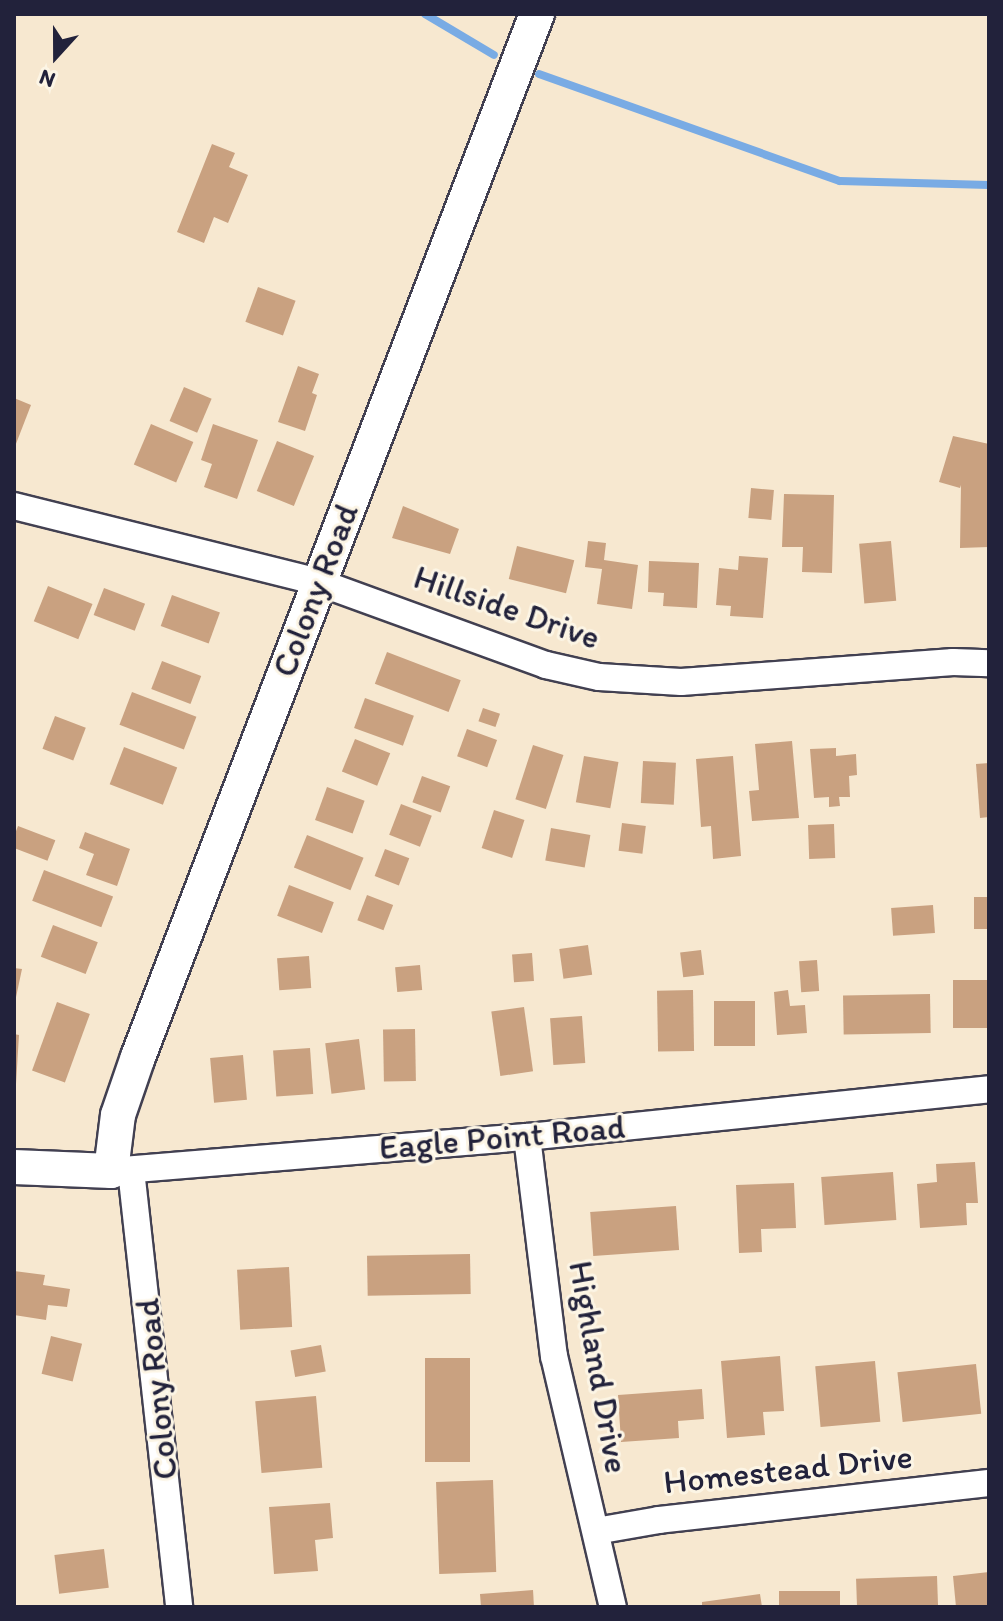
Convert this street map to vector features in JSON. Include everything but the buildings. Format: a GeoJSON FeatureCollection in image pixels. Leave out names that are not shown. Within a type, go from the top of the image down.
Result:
{"type":"FeatureCollection","features":[{"type":"Feature","properties":{"kind":"street","name":"Colony Road"},"geometry":{"type":"LineString","coordinates":[[179,1607],[121,1171],[118,1115],[318,582],[537,14]]}},
{"type":"Feature","properties":{"kind":"street","name":"Hillside Drive"},"geometry":{"type":"LineString","coordinates":[[14,506],[318,582],[546,665],[599,677],[681,682],[953,662],[989,663]]}},
{"type":"Feature","properties":{"kind":"street","name":"Eagle Point Road"},"geometry":{"type":"LineString","coordinates":[[14,1167],[121,1171],[369,1147],[527,1137],[989,1089]]}},
{"type":"Feature","properties":{"kind":"street","name":"Highland Drive"},"geometry":{"type":"LineString","coordinates":[[527,1137],[554,1356],[570,1435],[613,1607]]}},
{"type":"Feature","properties":{"kind":"street","name":"Homestead Drive"},"geometry":{"type":"LineString","coordinates":[[596,1531],[659,1520],[989,1483]]}},
{"type":"Feature","properties":{"kind":"waterway"},"geometry":{"type":"LineString","coordinates":[[425,14],[494,55]]}},
{"type":"Feature","properties":{"kind":"waterway"},"geometry":{"type":"LineString","coordinates":[[539,74],[840,181],[989,185]]}}]}
